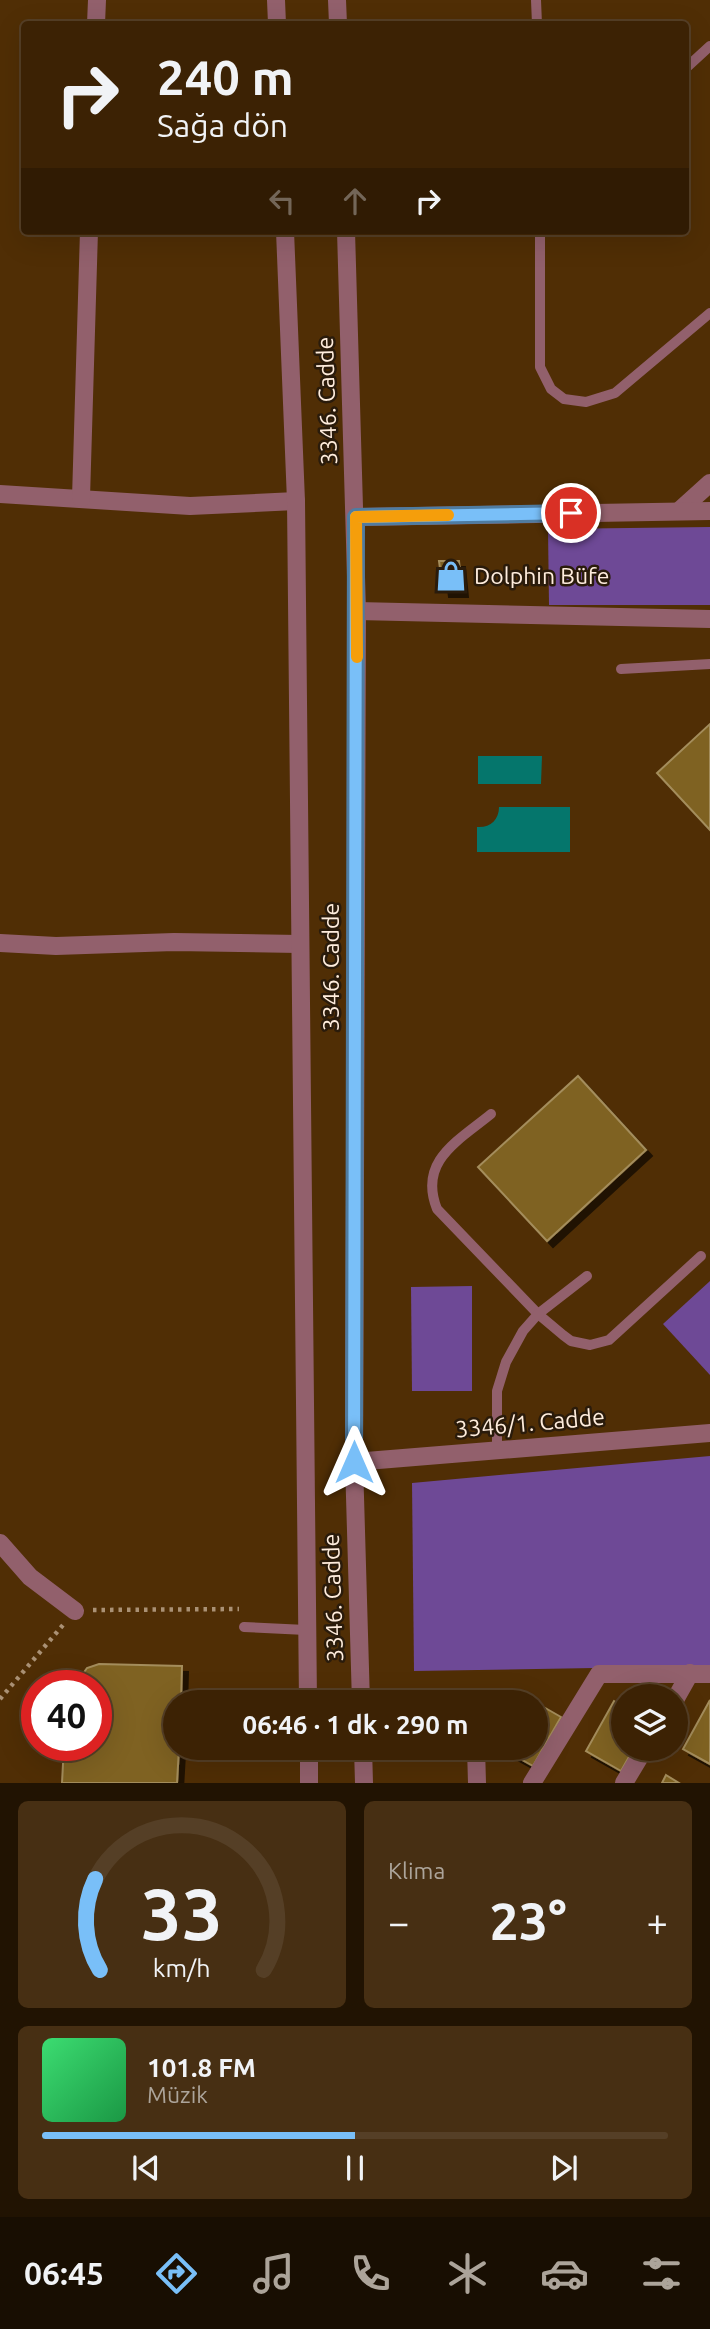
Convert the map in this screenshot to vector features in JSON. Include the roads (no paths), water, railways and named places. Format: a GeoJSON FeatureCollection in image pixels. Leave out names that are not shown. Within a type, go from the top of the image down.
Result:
{"type":"FeatureCollection","features":[{"type":"Feature","properties":{"kind":"street"},"geometry":{"type":"LineString","coordinates":[[96,21],[97,0]]}},
{"type":"Feature","properties":{"kind":"street"},"geometry":{"type":"LineString","coordinates":[[276,0],[277,21]]}},
{"type":"Feature","properties":{"kind":"street"},"geometry":{"type":"LineString","coordinates":[[337,0],[338,21]]}},
{"type":"Feature","properties":{"kind":"street"},"geometry":{"type":"LineString","coordinates":[[81,498],[89,235]]}},
{"type":"Feature","properties":{"kind":"street","name":"3346. Cadde"},"geometry":{"type":"LineString","coordinates":[[285,235],[296,501],[308,1690]]}},
{"type":"Feature","properties":{"kind":"street","name":"3346. Cadde"},"geometry":{"type":"LineString","coordinates":[[346,235],[357,611],[354,1462],[361,1690]]}},
{"type":"Feature","properties":{"kind":"street"},"geometry":{"type":"LineString","coordinates":[[679,511],[710,482]]}},
{"type":"Feature","properties":{"kind":"street"},"geometry":{"type":"LineString","coordinates":[[0,494],[190,506],[296,501]]}},
{"type":"Feature","properties":{"kind":"street"},"geometry":{"type":"LineString","coordinates":[[356,517],[710,511]]}},
{"type":"Feature","properties":{"kind":"street"},"geometry":{"type":"LineString","coordinates":[[357,611],[710,619]]}},
{"type":"Feature","properties":{"kind":"street"},"geometry":{"type":"LineString","coordinates":[[0,943],[56,946],[174,942],[299,944]]}},
{"type":"Feature","properties":{"kind":"street","name":"3346/1. Cadde"},"geometry":{"type":"LineString","coordinates":[[354,1462],[710,1433]]}},
{"type":"Feature","properties":{"kind":"street"},"geometry":{"type":"LineString","coordinates":[[0,1543],[30,1577],[75,1611]]}},
{"type":"Feature","properties":{"kind":"street"},"geometry":{"type":"LineString","coordinates":[[684,1684],[690,1673]]}},
{"type":"Feature","properties":{"kind":"street"},"geometry":{"type":"LineString","coordinates":[[532,1783],[599,1674],[710,1674]]}},
{"type":"Feature","properties":{"kind":"street"},"geometry":{"type":"LineString","coordinates":[[309,1760],[310,1783]]}},
{"type":"Feature","properties":{"kind":"street"},"geometry":{"type":"LineString","coordinates":[[363,1760],[364,1783]]}},
{"type":"Feature","properties":{"kind":"street"},"geometry":{"type":"LineString","coordinates":[[476,1760],[477,1783]]}},
{"type":"Feature","properties":{"kind":"street"},"geometry":{"type":"LineString","coordinates":[[624,1783],[637,1761]]}},
{"type":"Feature","properties":{"kind":"lane"},"geometry":{"type":"LineString","coordinates":[[536,0],[537,21]]}},
{"type":"Feature","properties":{"kind":"lane"},"geometry":{"type":"LineString","coordinates":[[689,65],[710,46]]}},
{"type":"Feature","properties":{"kind":"lane"},"geometry":{"type":"LineString","coordinates":[[540,235],[540,367],[551,389],[564,399],[586,402],[615,393],[710,313]]}},
{"type":"Feature","properties":{"kind":"lane"},"geometry":{"type":"LineString","coordinates":[[621,669],[710,664]]}},
{"type":"Feature","properties":{"kind":"lane"},"geometry":{"type":"LineString","coordinates":[[491,1114],[443,1154],[432,1177],[433,1199],[437,1209],[538,1314],[571,1341],[590,1345],[609,1340],[701,1255]]}},
{"type":"Feature","properties":{"kind":"lane"},"geometry":{"type":"LineString","coordinates":[[497,1449],[496,1391],[506,1362],[523,1331],[538,1314],[587,1276]]}},
{"type":"Feature","properties":{"kind":"lane"},"geometry":{"type":"LineString","coordinates":[[244,1627],[306,1630]]}},
{"type":"Feature","properties":{"kind":"water"},"geometry":{"type":"Polygon","coordinates":[[[478,756],[542,756],[541,784],[478,784],[478,756]]]}},
{"type":"Feature","properties":{"kind":"water"},"geometry":{"type":"Polygon","coordinates":[[[499,807],[570,807],[570,852],[477,852],[477,827],[493,822],[499,807]]]}},
{"type":"Feature","properties":{"kind":"place","name":"Dolphin Büfe"},"geometry":{"type":"Point","coordinates":[451,576]}}]}
